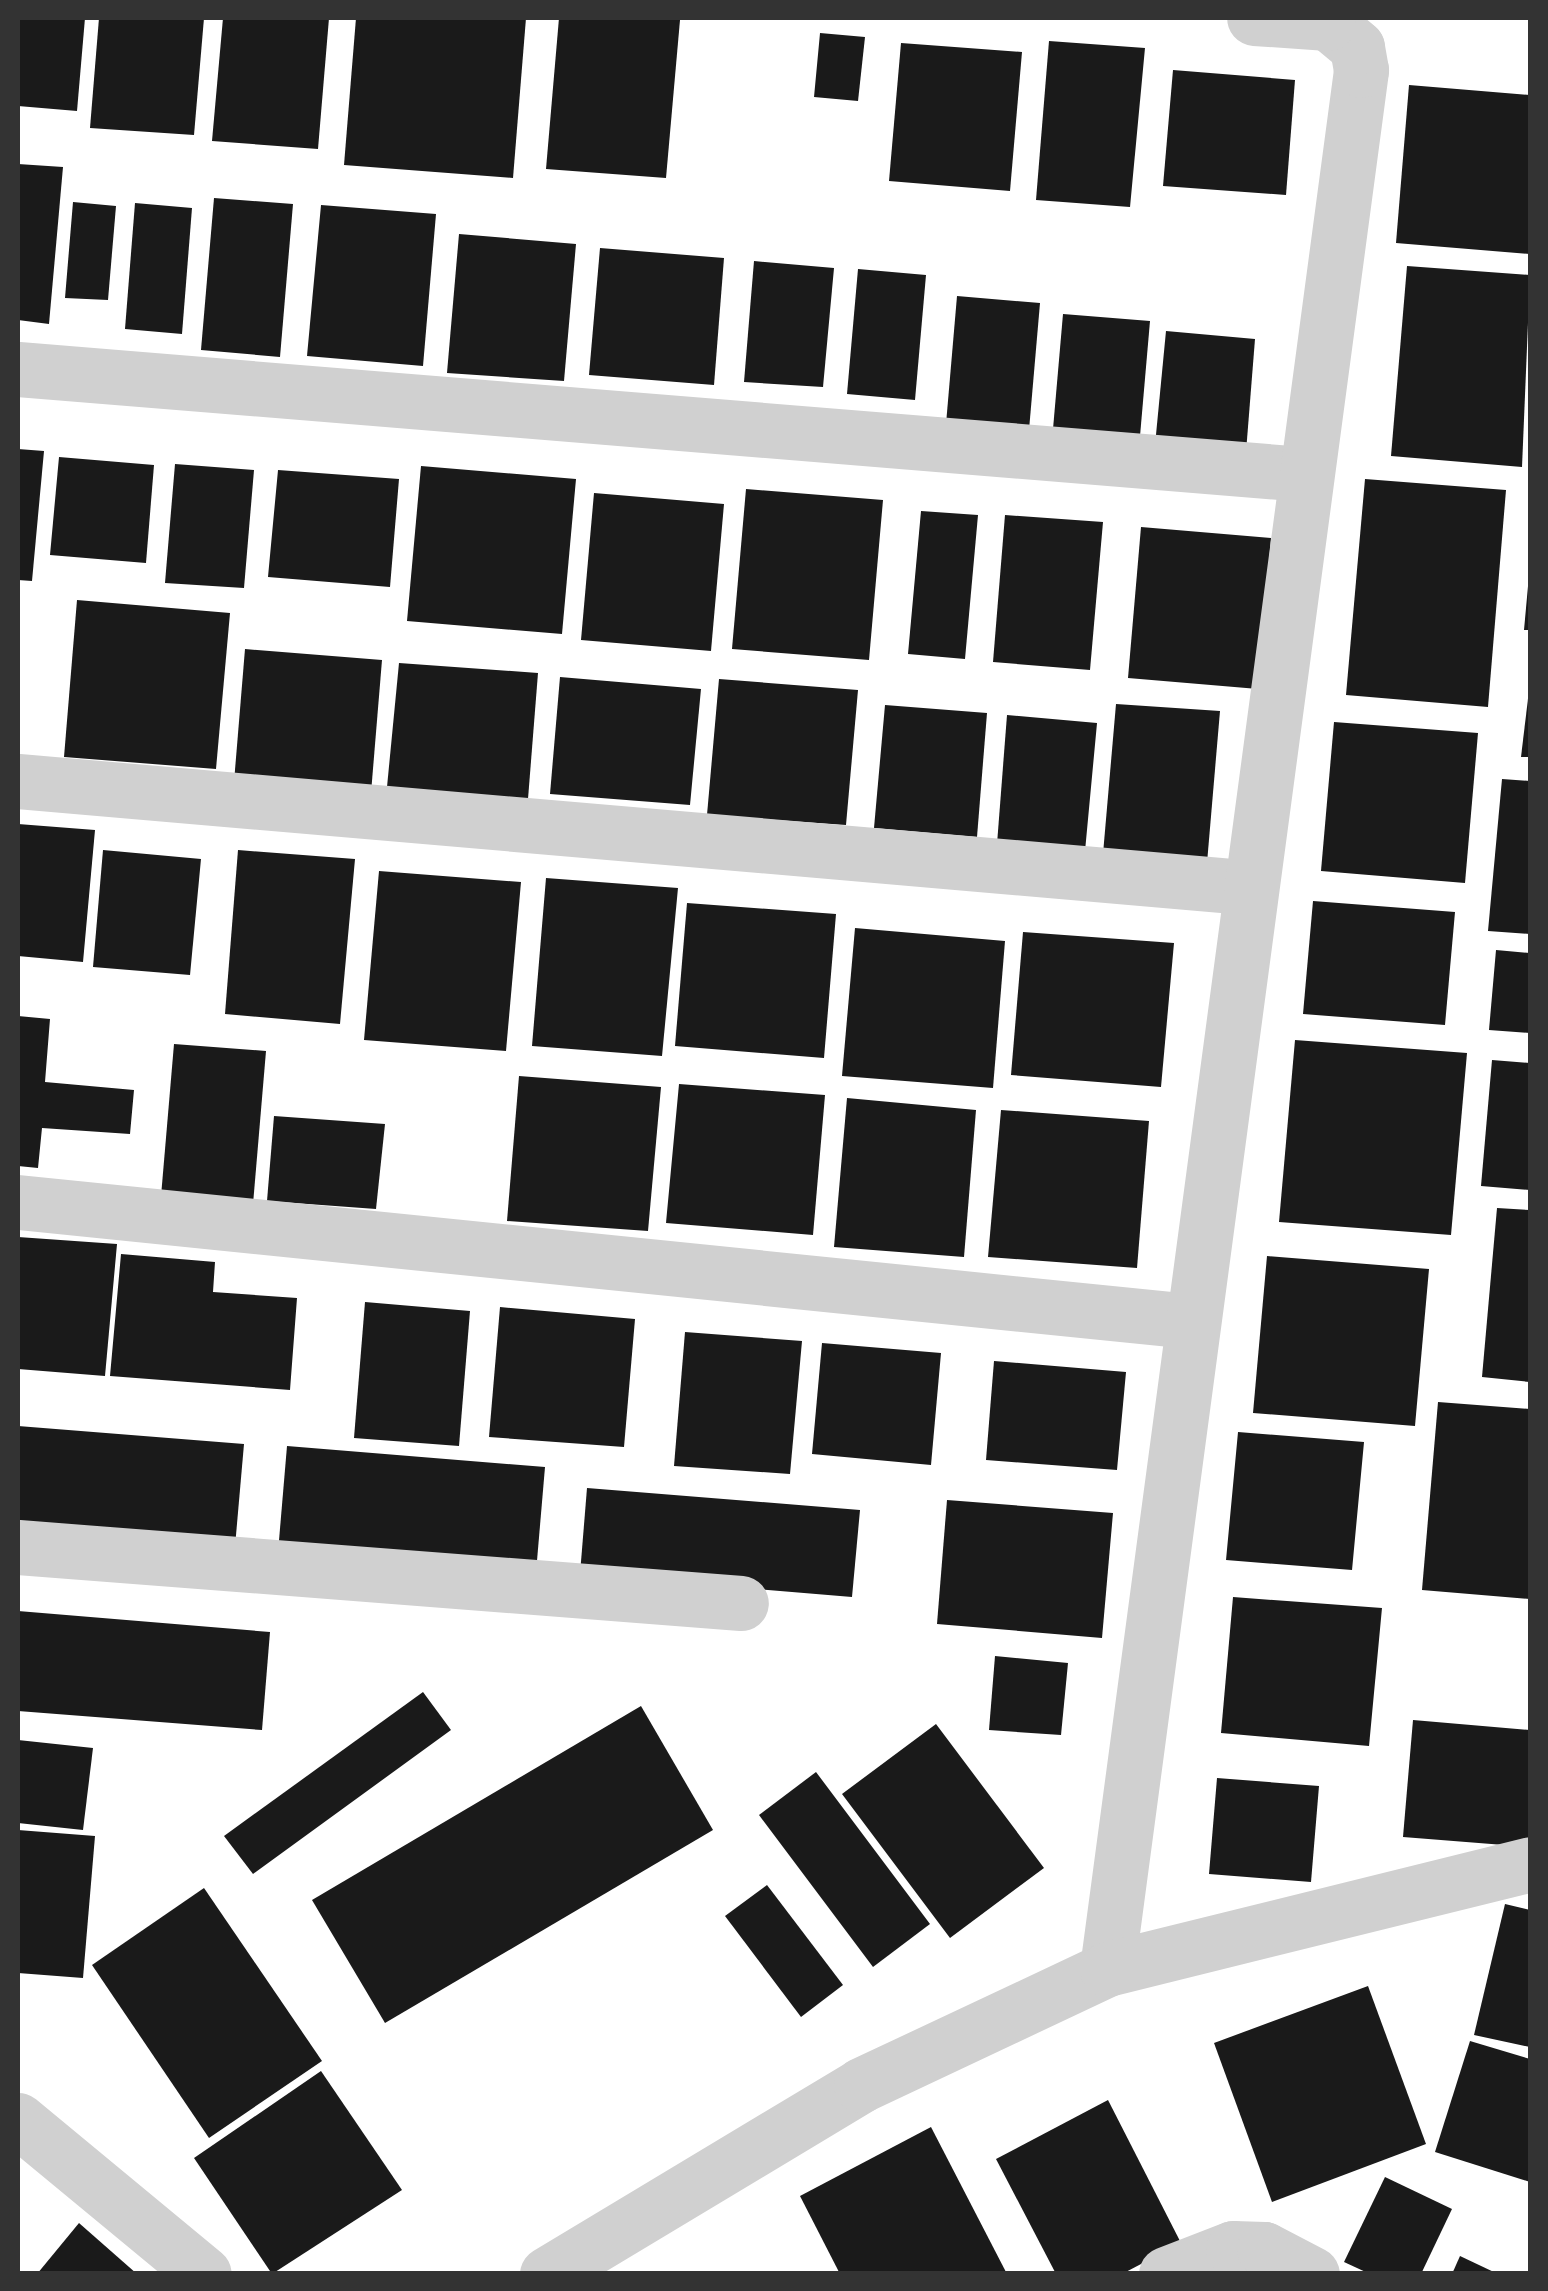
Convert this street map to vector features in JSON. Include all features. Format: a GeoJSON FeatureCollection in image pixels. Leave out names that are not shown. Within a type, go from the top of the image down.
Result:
{"type":"FeatureCollection","features":[{"type":"Feature","properties":{"kind":"street"},"geometry":{"type":"LineString","coordinates":[[1107,1969],[1245,887],[1361,70],[1357,48],[1328,22],[1254,18]]}},
{"type":"Feature","properties":{"kind":"street"},"geometry":{"type":"LineString","coordinates":[[18,369],[1303,474]]}},
{"type":"Feature","properties":{"kind":"street"},"geometry":{"type":"LineString","coordinates":[[18,781],[1245,887]]}},
{"type":"Feature","properties":{"kind":"street"},"geometry":{"type":"LineString","coordinates":[[18,1202],[1189,1321]]}},
{"type":"Feature","properties":{"kind":"street"},"geometry":{"type":"LineString","coordinates":[[18,1547],[741,1603]]}},
{"type":"Feature","properties":{"kind":"street"},"geometry":{"type":"LineString","coordinates":[[548,2274],[861,2086],[1107,1969],[1530,1864]]}},
{"type":"Feature","properties":{"kind":"street"},"geometry":{"type":"LineString","coordinates":[[18,2120],[204,2274]]}},
{"type":"Feature","properties":{"kind":"street"},"geometry":{"type":"LineString","coordinates":[[1166,2274],[1234,2248],[1264,2249],[1312,2274]]}},
{"type":"Feature","properties":{"kind":"building"},"geometry":{"type":"Polygon","coordinates":[[[18,18],[85,18],[77,111],[18,106],[18,18]]]}},
{"type":"Feature","properties":{"kind":"building"},"geometry":{"type":"Polygon","coordinates":[[[99,18],[204,18],[194,135],[90,128],[99,18]]]}},
{"type":"Feature","properties":{"kind":"building"},"geometry":{"type":"Polygon","coordinates":[[[223,18],[329,18],[318,149],[212,141],[223,18]]]}},
{"type":"Feature","properties":{"kind":"building"},"geometry":{"type":"Polygon","coordinates":[[[356,18],[526,18],[513,178],[344,165],[356,18]]]}},
{"type":"Feature","properties":{"kind":"building"},"geometry":{"type":"Polygon","coordinates":[[[559,18],[680,20],[666,178],[546,169],[559,18]]]}},
{"type":"Feature","properties":{"kind":"building"},"geometry":{"type":"Polygon","coordinates":[[[820,33],[865,37],[858,101],[814,97],[820,33]]]}},
{"type":"Feature","properties":{"kind":"building"},"geometry":{"type":"Polygon","coordinates":[[[1049,41],[1145,48],[1130,207],[1036,200],[1049,41]]]}},
{"type":"Feature","properties":{"kind":"building"},"geometry":{"type":"Polygon","coordinates":[[[901,43],[1022,52],[1010,191],[889,181],[901,43]]]}},
{"type":"Feature","properties":{"kind":"building"},"geometry":{"type":"Polygon","coordinates":[[[1173,70],[1295,80],[1286,195],[1163,186],[1173,70]]]}},
{"type":"Feature","properties":{"kind":"building"},"geometry":{"type":"Polygon","coordinates":[[[1409,85],[1530,95],[1530,254],[1396,243],[1409,85]]]}},
{"type":"Feature","properties":{"kind":"building"},"geometry":{"type":"Polygon","coordinates":[[[18,164],[63,167],[49,324],[18,320],[18,164]]]}},
{"type":"Feature","properties":{"kind":"building"},"geometry":{"type":"Polygon","coordinates":[[[214,198],[293,204],[280,357],[201,350],[214,198]]]}},
{"type":"Feature","properties":{"kind":"building"},"geometry":{"type":"Polygon","coordinates":[[[73,202],[116,206],[108,300],[65,298],[73,202]]]}},
{"type":"Feature","properties":{"kind":"building"},"geometry":{"type":"Polygon","coordinates":[[[135,203],[192,208],[182,334],[125,329],[135,203]]]}},
{"type":"Feature","properties":{"kind":"building"},"geometry":{"type":"Polygon","coordinates":[[[321,205],[436,214],[423,366],[307,356],[321,205]]]}},
{"type":"Feature","properties":{"kind":"building"},"geometry":{"type":"Polygon","coordinates":[[[459,234],[576,244],[564,381],[447,373],[459,234]]]}},
{"type":"Feature","properties":{"kind":"building"},"geometry":{"type":"Polygon","coordinates":[[[600,248],[724,258],[714,385],[589,375],[600,248]]]}},
{"type":"Feature","properties":{"kind":"building"},"geometry":{"type":"Polygon","coordinates":[[[754,261],[834,268],[823,387],[744,382],[754,261]]]}},
{"type":"Feature","properties":{"kind":"building"},"geometry":{"type":"Polygon","coordinates":[[[1407,266],[1530,275],[1522,467],[1391,456],[1407,266]]]}},
{"type":"Feature","properties":{"kind":"building"},"geometry":{"type":"Polygon","coordinates":[[[858,269],[926,275],[915,400],[847,394],[858,269]]]}},
{"type":"Feature","properties":{"kind":"building"},"geometry":{"type":"Polygon","coordinates":[[[957,296],[1040,303],[1029,430],[946,424],[957,296]]]}},
{"type":"Feature","properties":{"kind":"building"},"geometry":{"type":"Polygon","coordinates":[[[1063,314],[1150,321],[1140,436],[1053,429],[1063,314]]]}},
{"type":"Feature","properties":{"kind":"building"},"geometry":{"type":"Polygon","coordinates":[[[1166,331],[1255,339],[1246,452],[1155,445],[1166,331]]]}},
{"type":"Feature","properties":{"kind":"building"},"geometry":{"type":"Polygon","coordinates":[[[18,449],[44,451],[32,581],[18,580],[18,449]]]}},
{"type":"Feature","properties":{"kind":"building"},"geometry":{"type":"Polygon","coordinates":[[[59,457],[154,465],[146,563],[50,555],[59,457]]]}},
{"type":"Feature","properties":{"kind":"building"},"geometry":{"type":"Polygon","coordinates":[[[175,464],[254,470],[244,588],[165,583],[175,464]]]}},
{"type":"Feature","properties":{"kind":"building"},"geometry":{"type":"Polygon","coordinates":[[[421,466],[576,479],[562,634],[407,621],[421,466]]]}},
{"type":"Feature","properties":{"kind":"building"},"geometry":{"type":"Polygon","coordinates":[[[278,470],[399,479],[390,587],[268,577],[278,470]]]}},
{"type":"Feature","properties":{"kind":"building"},"geometry":{"type":"Polygon","coordinates":[[[1365,479],[1506,490],[1488,707],[1346,695],[1365,479]]]}},
{"type":"Feature","properties":{"kind":"building"},"geometry":{"type":"Polygon","coordinates":[[[746,489],[883,500],[869,660],[732,649],[746,489]]]}},
{"type":"Feature","properties":{"kind":"building"},"geometry":{"type":"Polygon","coordinates":[[[594,493],[724,504],[711,651],[581,640],[594,493]]]}},
{"type":"Feature","properties":{"kind":"building"},"geometry":{"type":"Polygon","coordinates":[[[921,511],[978,515],[965,659],[908,654],[921,511]]]}},
{"type":"Feature","properties":{"kind":"building"},"geometry":{"type":"Polygon","coordinates":[[[1005,515],[1103,522],[1090,670],[993,662],[1005,515]]]}},
{"type":"Feature","properties":{"kind":"building"},"geometry":{"type":"Polygon","coordinates":[[[1141,527],[1271,538],[1258,689],[1128,678],[1141,527]]]}},
{"type":"Feature","properties":{"kind":"building"},"geometry":{"type":"Polygon","coordinates":[[[1528,586],[1530,630],[1524,630],[1528,586]]]}},
{"type":"Feature","properties":{"kind":"building"},"geometry":{"type":"Polygon","coordinates":[[[77,600],[230,613],[216,769],[64,757],[77,600]]]}},
{"type":"Feature","properties":{"kind":"building"},"geometry":{"type":"Polygon","coordinates":[[[245,649],[382,660],[371,793],[234,782],[245,649]]]}},
{"type":"Feature","properties":{"kind":"building"},"geometry":{"type":"Polygon","coordinates":[[[399,663],[538,673],[528,799],[387,787],[399,663]]]}},
{"type":"Feature","properties":{"kind":"building"},"geometry":{"type":"Polygon","coordinates":[[[560,677],[701,689],[690,805],[550,794],[560,677]]]}},
{"type":"Feature","properties":{"kind":"building"},"geometry":{"type":"Polygon","coordinates":[[[719,679],[858,690],[846,825],[707,815],[719,679]]]}},
{"type":"Feature","properties":{"kind":"building"},"geometry":{"type":"Polygon","coordinates":[[[1530,682],[1530,757],[1521,757],[1530,682]]]}},
{"type":"Feature","properties":{"kind":"building"},"geometry":{"type":"Polygon","coordinates":[[[1116,704],[1220,711],[1207,863],[1103,854],[1116,704]]]}},
{"type":"Feature","properties":{"kind":"building"},"geometry":{"type":"Polygon","coordinates":[[[885,705],[987,713],[977,837],[874,828],[885,705]]]}},
{"type":"Feature","properties":{"kind":"building"},"geometry":{"type":"Polygon","coordinates":[[[1007,715],[1097,723],[1085,851],[997,844],[1007,715]]]}},
{"type":"Feature","properties":{"kind":"building"},"geometry":{"type":"Polygon","coordinates":[[[1334,722],[1478,733],[1465,883],[1321,871],[1334,722]]]}},
{"type":"Feature","properties":{"kind":"building"},"geometry":{"type":"Polygon","coordinates":[[[1502,779],[1530,781],[1530,934],[1488,931],[1502,779]]]}},
{"type":"Feature","properties":{"kind":"building"},"geometry":{"type":"Polygon","coordinates":[[[18,824],[95,830],[83,962],[18,956],[18,824]]]}},
{"type":"Feature","properties":{"kind":"building"},"geometry":{"type":"Polygon","coordinates":[[[103,850],[201,859],[190,975],[93,967],[103,850]]]}},
{"type":"Feature","properties":{"kind":"building"},"geometry":{"type":"Polygon","coordinates":[[[238,850],[355,859],[340,1024],[225,1014],[238,850]]]}},
{"type":"Feature","properties":{"kind":"building"},"geometry":{"type":"Polygon","coordinates":[[[379,871],[521,882],[506,1051],[364,1040],[379,871]]]}},
{"type":"Feature","properties":{"kind":"building"},"geometry":{"type":"Polygon","coordinates":[[[546,878],[678,888],[662,1056],[532,1046],[546,878]]]}},
{"type":"Feature","properties":{"kind":"building"},"geometry":{"type":"Polygon","coordinates":[[[1313,901],[1455,912],[1445,1025],[1303,1014],[1313,901]]]}},
{"type":"Feature","properties":{"kind":"building"},"geometry":{"type":"Polygon","coordinates":[[[687,903],[836,914],[824,1058],[675,1046],[687,903]]]}},
{"type":"Feature","properties":{"kind":"building"},"geometry":{"type":"Polygon","coordinates":[[[855,928],[1005,941],[993,1088],[842,1076],[855,928]]]}},
{"type":"Feature","properties":{"kind":"building"},"geometry":{"type":"Polygon","coordinates":[[[1023,932],[1174,943],[1161,1087],[1011,1075],[1023,932]]]}},
{"type":"Feature","properties":{"kind":"building"},"geometry":{"type":"Polygon","coordinates":[[[1496,950],[1530,953],[1530,1033],[1489,1030],[1496,950]]]}},
{"type":"Feature","properties":{"kind":"building"},"geometry":{"type":"Polygon","coordinates":[[[18,1016],[50,1019],[45,1082],[134,1090],[130,1134],[42,1128],[38,1168],[18,1166],[18,1016]]]}},
{"type":"Feature","properties":{"kind":"building"},"geometry":{"type":"Polygon","coordinates":[[[1295,1040],[1467,1053],[1451,1235],[1279,1222],[1295,1040]]]}},
{"type":"Feature","properties":{"kind":"building"},"geometry":{"type":"Polygon","coordinates":[[[174,1044],[266,1051],[252,1216],[160,1208],[174,1044]]]}},
{"type":"Feature","properties":{"kind":"building"},"geometry":{"type":"Polygon","coordinates":[[[1492,1060],[1530,1063],[1530,1190],[1481,1186],[1492,1060]]]}},
{"type":"Feature","properties":{"kind":"building"},"geometry":{"type":"Polygon","coordinates":[[[519,1076],[661,1087],[648,1231],[507,1221],[519,1076]]]}},
{"type":"Feature","properties":{"kind":"building"},"geometry":{"type":"Polygon","coordinates":[[[679,1084],[825,1095],[813,1235],[666,1223],[679,1084]]]}},
{"type":"Feature","properties":{"kind":"building"},"geometry":{"type":"Polygon","coordinates":[[[847,1098],[976,1110],[964,1257],[834,1247],[847,1098]]]}},
{"type":"Feature","properties":{"kind":"building"},"geometry":{"type":"Polygon","coordinates":[[[1001,1110],[1149,1121],[1137,1268],[988,1257],[1001,1110]]]}},
{"type":"Feature","properties":{"kind":"building"},"geometry":{"type":"Polygon","coordinates":[[[274,1116],[385,1124],[376,1209],[267,1201],[274,1116]]]}},
{"type":"Feature","properties":{"kind":"building"},"geometry":{"type":"Polygon","coordinates":[[[1497,1208],[1530,1210],[1530,1382],[1482,1377],[1497,1208]]]}},
{"type":"Feature","properties":{"kind":"building"},"geometry":{"type":"Polygon","coordinates":[[[18,1237],[117,1244],[105,1376],[18,1369],[18,1237]]]}},
{"type":"Feature","properties":{"kind":"building"},"geometry":{"type":"Polygon","coordinates":[[[121,1254],[215,1262],[213,1292],[297,1298],[290,1390],[110,1376],[121,1254]]]}},
{"type":"Feature","properties":{"kind":"building"},"geometry":{"type":"Polygon","coordinates":[[[1267,1256],[1429,1269],[1415,1426],[1253,1413],[1267,1256]]]}},
{"type":"Feature","properties":{"kind":"building"},"geometry":{"type":"Polygon","coordinates":[[[365,1302],[470,1311],[459,1446],[354,1438],[365,1302]]]}},
{"type":"Feature","properties":{"kind":"building"},"geometry":{"type":"Polygon","coordinates":[[[500,1307],[635,1319],[624,1447],[489,1437],[500,1307]]]}},
{"type":"Feature","properties":{"kind":"building"},"geometry":{"type":"Polygon","coordinates":[[[685,1332],[802,1341],[790,1474],[674,1466],[685,1332]]]}},
{"type":"Feature","properties":{"kind":"building"},"geometry":{"type":"Polygon","coordinates":[[[822,1343],[941,1353],[931,1465],[812,1454],[822,1343]]]}},
{"type":"Feature","properties":{"kind":"building"},"geometry":{"type":"Polygon","coordinates":[[[994,1361],[1126,1372],[1117,1470],[986,1460],[994,1361]]]}},
{"type":"Feature","properties":{"kind":"building"},"geometry":{"type":"Polygon","coordinates":[[[1438,1402],[1530,1409],[1530,1599],[1422,1590],[1438,1402]]]}},
{"type":"Feature","properties":{"kind":"building"},"geometry":{"type":"Polygon","coordinates":[[[18,1426],[244,1444],[234,1558],[18,1540],[18,1426]]]}},
{"type":"Feature","properties":{"kind":"building"},"geometry":{"type":"Polygon","coordinates":[[[1238,1432],[1364,1442],[1352,1570],[1226,1560],[1238,1432]]]}},
{"type":"Feature","properties":{"kind":"building"},"geometry":{"type":"Polygon","coordinates":[[[287,1446],[545,1467],[535,1584],[277,1564],[287,1446]]]}},
{"type":"Feature","properties":{"kind":"building"},"geometry":{"type":"Polygon","coordinates":[[[587,1488],[860,1510],[852,1597],[580,1574],[587,1488]]]}},
{"type":"Feature","properties":{"kind":"building"},"geometry":{"type":"Polygon","coordinates":[[[947,1500],[1113,1513],[1102,1638],[937,1624],[947,1500]]]}},
{"type":"Feature","properties":{"kind":"building"},"geometry":{"type":"Polygon","coordinates":[[[1233,1597],[1382,1608],[1369,1746],[1221,1733],[1233,1597]]]}},
{"type":"Feature","properties":{"kind":"building"},"geometry":{"type":"Polygon","coordinates":[[[18,1611],[270,1632],[262,1730],[18,1711],[18,1611]]]}},
{"type":"Feature","properties":{"kind":"building"},"geometry":{"type":"Polygon","coordinates":[[[995,1656],[1068,1663],[1061,1735],[989,1730],[995,1656]]]}},
{"type":"Feature","properties":{"kind":"building"},"geometry":{"type":"Polygon","coordinates":[[[423,1692],[451,1730],[253,1874],[224,1836],[423,1692]]]}},
{"type":"Feature","properties":{"kind":"building"},"geometry":{"type":"Polygon","coordinates":[[[641,1706],[713,1830],[385,2023],[312,1900],[641,1706]]]}},
{"type":"Feature","properties":{"kind":"building"},"geometry":{"type":"Polygon","coordinates":[[[1413,1720],[1530,1730],[1530,1847],[1403,1837],[1413,1720]]]}},
{"type":"Feature","properties":{"kind":"building"},"geometry":{"type":"Polygon","coordinates":[[[936,1724],[1044,1868],[950,1938],[842,1794],[936,1724]]]}},
{"type":"Feature","properties":{"kind":"building"},"geometry":{"type":"Polygon","coordinates":[[[18,1740],[93,1748],[83,1830],[18,1823],[18,1740]]]}},
{"type":"Feature","properties":{"kind":"building"},"geometry":{"type":"Polygon","coordinates":[[[816,1772],[930,1924],[873,1967],[759,1815],[816,1772]]]}},
{"type":"Feature","properties":{"kind":"building"},"geometry":{"type":"Polygon","coordinates":[[[1217,1778],[1319,1786],[1311,1882],[1209,1874],[1217,1778]]]}},
{"type":"Feature","properties":{"kind":"building"},"geometry":{"type":"Polygon","coordinates":[[[18,1830],[95,1836],[83,1978],[18,1973],[18,1830]]]}},
{"type":"Feature","properties":{"kind":"building"},"geometry":{"type":"Polygon","coordinates":[[[767,1885],[843,1985],[801,2017],[725,1916],[767,1885]]]}},
{"type":"Feature","properties":{"kind":"building"},"geometry":{"type":"Polygon","coordinates":[[[204,1888],[322,2061],[209,2138],[92,1965],[204,1888]]]}},
{"type":"Feature","properties":{"kind":"building"},"geometry":{"type":"Polygon","coordinates":[[[1505,1904],[1530,1910],[1530,2047],[1474,2035],[1505,1904]]]}},
{"type":"Feature","properties":{"kind":"building"},"geometry":{"type":"Polygon","coordinates":[[[1368,1986],[1426,2144],[1272,2202],[1214,2043],[1368,1986]]]}},
{"type":"Feature","properties":{"kind":"building"},"geometry":{"type":"Polygon","coordinates":[[[1470,2041],[1530,2059],[1530,2182],[1435,2152],[1470,2041]]]}},
{"type":"Feature","properties":{"kind":"building"},"geometry":{"type":"Polygon","coordinates":[[[321,2071],[402,2190],[272,2274],[194,2158],[321,2071]]]}},
{"type":"Feature","properties":{"kind":"building"},"geometry":{"type":"Polygon","coordinates":[[[1108,2100],[1181,2243],[1122,2274],[1056,2274],[996,2159],[1108,2100]]]}},
{"type":"Feature","properties":{"kind":"building"},"geometry":{"type":"Polygon","coordinates":[[[931,2127],[1007,2274],[840,2274],[800,2196],[931,2127]]]}},
{"type":"Feature","properties":{"kind":"building"},"geometry":{"type":"Polygon","coordinates":[[[1385,2177],[1452,2209],[1421,2274],[1370,2274],[1344,2262],[1385,2177]]]}},
{"type":"Feature","properties":{"kind":"building"},"geometry":{"type":"Polygon","coordinates":[[[79,2223],[137,2274],[37,2274],[79,2223]]]}},
{"type":"Feature","properties":{"kind":"building"},"geometry":{"type":"Polygon","coordinates":[[[1460,2256],[1498,2274],[1452,2274],[1460,2256]]]}}]}
